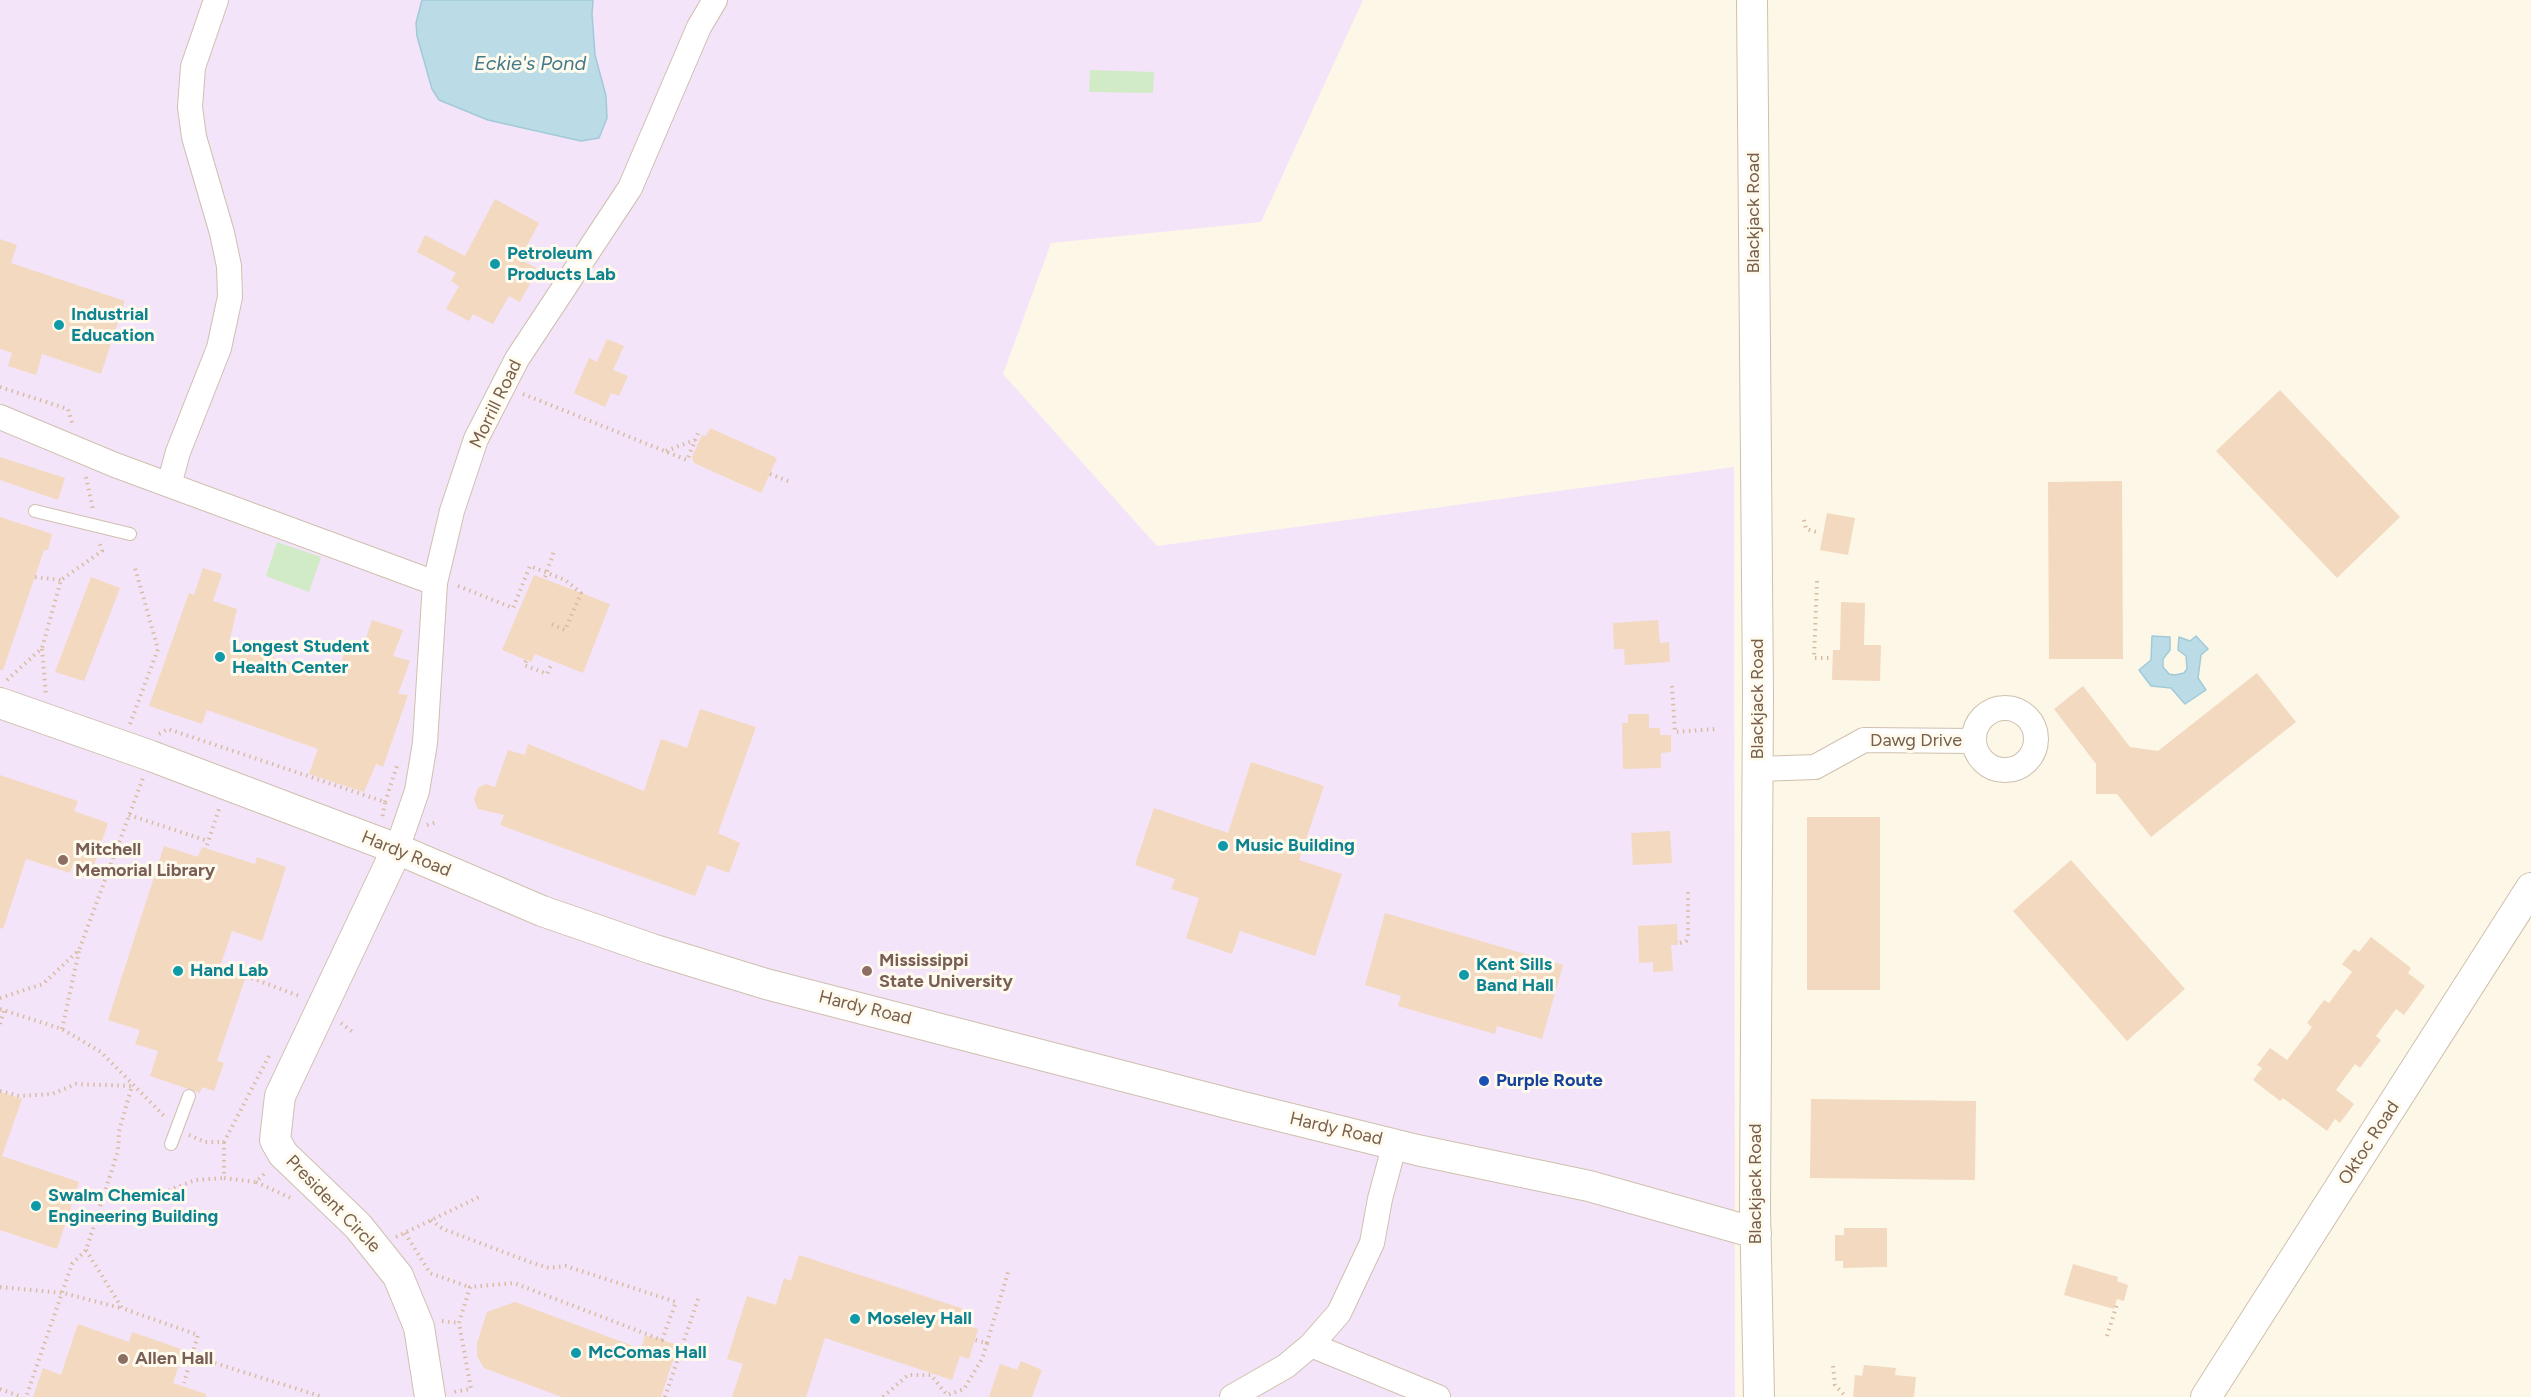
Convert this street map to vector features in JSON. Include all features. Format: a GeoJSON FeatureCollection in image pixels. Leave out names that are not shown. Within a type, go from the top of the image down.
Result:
{"type":"FeatureCollection","features":[{"type":"Feature","properties":{"kind":"street"},"geometry":{"type":"LineString","coordinates":[[169,485],[178,452],[219,348],[230,297],[229,266],[222,233],[194,138],[190,107],[193,67],[216,0]]}},
{"type":"Feature","properties":{"kind":"street","name":"Morrill Road"},"geometry":{"type":"LineString","coordinates":[[385,845],[417,791],[446,584],[452,511],[476,439],[517,359],[630,188],[699,27],[715,0]]}},
{"type":"Feature","properties":{"kind":"street","name":"Blackjack Road"},"geometry":{"type":"LineString","coordinates":[[1752,0],[1758,769],[1756,1233],[1759,1397]]}},
{"type":"Feature","properties":{"kind":"street"},"geometry":{"type":"LineString","coordinates":[[0,417],[169,485],[446,584]]}},
{"type":"Feature","properties":{"kind":"street","name":"Hardy Road"},"geometry":{"type":"LineString","coordinates":[[0,703],[155,745],[542,912],[766,984],[1231,1104],[1589,1186],[1756,1233]]}},
{"type":"Feature","properties":{"kind":"street","name":"Dawg Drive"},"geometry":{"type":"LineString","coordinates":[[1758,769],[1815,767],[1864,740],[1974,741]]}},
{"type":"Feature","properties":{"kind":"street","name":"President Circle"},"geometry":{"type":"LineString","coordinates":[[385,845],[280,1096],[275,1140],[284,1154],[358,1226],[398,1276],[419,1327],[437,1395]]}},
{"type":"Feature","properties":{"kind":"street","name":"Oktoc Road"},"geometry":{"type":"LineString","coordinates":[[2206,1397],[2531,888]]}},
{"type":"Feature","properties":{"kind":"street"},"geometry":{"type":"LineString","coordinates":[[1232,1397],[1286,1366],[1311,1345],[1339,1313],[1372,1243],[1380,1199],[1395,1143]]}},
{"type":"Feature","properties":{"kind":"street"},"geometry":{"type":"LineString","coordinates":[[1311,1345],[1438,1397]]}},
{"type":"Feature","properties":{"kind":"lane"},"geometry":{"type":"LineString","coordinates":[[36,511],[130,534]]}},
{"type":"Feature","properties":{"kind":"lane"},"geometry":{"type":"LineString","coordinates":[[171,1144],[189,1096]]}},
{"type":"Feature","properties":{"kind":"path"},"geometry":{"type":"LineString","coordinates":[[503,385],[687,460],[698,433]]}},
{"type":"Feature","properties":{"kind":"path"},"geometry":{"type":"LineString","coordinates":[[666,452],[695,440]]}},
{"type":"Feature","properties":{"kind":"path"},"geometry":{"type":"LineString","coordinates":[[770,474],[790,482]]}},
{"type":"Feature","properties":{"kind":"path"},"geometry":{"type":"LineString","coordinates":[[1804,520],[1806,529],[1820,533]]}},
{"type":"Feature","properties":{"kind":"path"},"geometry":{"type":"LineString","coordinates":[[546,575],[554,551]]}},
{"type":"Feature","properties":{"kind":"path"},"geometry":{"type":"LineString","coordinates":[[446,584],[513,608],[530,566],[546,575],[565,580],[580,593],[565,630],[549,623]]}},
{"type":"Feature","properties":{"kind":"path"},"geometry":{"type":"LineString","coordinates":[[130,725],[158,649],[135,568]]}},
{"type":"Feature","properties":{"kind":"path"},"geometry":{"type":"LineString","coordinates":[[35,577],[61,580]]}},
{"type":"Feature","properties":{"kind":"path"},"geometry":{"type":"LineString","coordinates":[[1817,581],[1814,658],[1830,658]]}},
{"type":"Feature","properties":{"kind":"path"},"geometry":{"type":"LineString","coordinates":[[42,648],[46,697]]}},
{"type":"Feature","properties":{"kind":"path"},"geometry":{"type":"LineString","coordinates":[[526,661],[524,665],[547,674],[552,663]]}},
{"type":"Feature","properties":{"kind":"path"},"geometry":{"type":"LineString","coordinates":[[1672,686],[1675,732],[1715,729]]}},
{"type":"Feature","properties":{"kind":"path"},"geometry":{"type":"LineString","coordinates":[[62,1029],[79,950],[155,745],[168,729],[385,801]]}},
{"type":"Feature","properties":{"kind":"path"},"geometry":{"type":"LineString","coordinates":[[385,845],[382,819],[385,801],[400,758]]}},
{"type":"Feature","properties":{"kind":"path"},"geometry":{"type":"LineString","coordinates":[[129,815],[208,843],[221,804]]}},
{"type":"Feature","properties":{"kind":"path"},"geometry":{"type":"LineString","coordinates":[[1680,943],[1688,936],[1688,891]]}},
{"type":"Feature","properties":{"kind":"path"},"geometry":{"type":"LineString","coordinates":[[0,998],[43,984],[79,950]]}},
{"type":"Feature","properties":{"kind":"path"},"geometry":{"type":"LineString","coordinates":[[295,1005],[300,995]]}},
{"type":"Feature","properties":{"kind":"path"},"geometry":{"type":"LineString","coordinates":[[0,1024],[2,1010],[62,1029],[101,1052],[132,1086],[177,1128],[205,1142],[224,1142],[270,1054]]}},
{"type":"Feature","properties":{"kind":"path"},"geometry":{"type":"LineString","coordinates":[[0,1091],[19,1096],[51,1094],[76,1084],[132,1086]]}},
{"type":"Feature","properties":{"kind":"path"},"geometry":{"type":"LineString","coordinates":[[0,1389],[24,1397],[72,1264],[86,1250],[118,1151],[119,1131],[132,1086]]}},
{"type":"Feature","properties":{"kind":"path"},"geometry":{"type":"LineString","coordinates":[[104,1196],[149,1198],[195,1180],[224,1178]]}},
{"type":"Feature","properties":{"kind":"path"},"geometry":{"type":"LineString","coordinates":[[390,1240],[479,1197]]}},
{"type":"Feature","properties":{"kind":"path"},"geometry":{"type":"LineString","coordinates":[[405,1233],[430,1273],[470,1287],[514,1283],[662,1340],[676,1302],[566,1266],[549,1268],[530,1262],[444,1228],[431,1220]]}},
{"type":"Feature","properties":{"kind":"path"},"geometry":{"type":"LineString","coordinates":[[86,1250],[122,1308]]}},
{"type":"Feature","properties":{"kind":"path"},"geometry":{"type":"LineString","coordinates":[[883,1397],[908,1375],[931,1375],[945,1396],[964,1389],[982,1359],[1009,1269]]}},
{"type":"Feature","properties":{"kind":"path"},"geometry":{"type":"LineString","coordinates":[[0,1287],[63,1293],[122,1308],[198,1335],[184,1383]]}},
{"type":"Feature","properties":{"kind":"path"},"geometry":{"type":"LineString","coordinates":[[437,1395],[471,1389],[459,1323],[470,1287]]}},
{"type":"Feature","properties":{"kind":"path"},"geometry":{"type":"LineString","coordinates":[[665,1397],[698,1299]]}},
{"type":"Feature","properties":{"kind":"path"},"geometry":{"type":"LineString","coordinates":[[2107,1336],[2117,1304]]}},
{"type":"Feature","properties":{"kind":"path"},"geometry":{"type":"LineString","coordinates":[[433,1320],[459,1323]]}},
{"type":"Feature","properties":{"kind":"path"},"geometry":{"type":"LineString","coordinates":[[975,1340],[987,1343]]}},
{"type":"Feature","properties":{"kind":"path"},"geometry":{"type":"LineString","coordinates":[[192,1356],[323,1397]]}},
{"type":"Feature","properties":{"kind":"path"},"geometry":{"type":"LineString","coordinates":[[1833,1366],[1835,1385],[1846,1397]]}},
{"type":"Feature","properties":{"kind":"shaded area","name":"Mississippi State University"},"geometry":{"type":"Polygon","coordinates":[[[0,0],[1363,0],[1261,222],[1051,243],[1003,374],[1157,546],[1734,467],[1735,1397],[0,1397],[0,0]]]}},
{"type":"Feature","properties":{"kind":"green space"},"geometry":{"type":"Polygon","coordinates":[[[1090,70],[1154,72],[1153,93],[1089,92],[1090,70]]]}},
{"type":"Feature","properties":{"kind":"green space"},"geometry":{"type":"Polygon","coordinates":[[[277,542],[321,557],[309,592],[266,576],[277,542]]]}},
{"type":"Feature","properties":{"kind":"water","name":"Eckie's Pond"},"geometry":{"type":"Polygon","coordinates":[[[422,0],[593,0],[595,55],[606,96],[607,118],[599,138],[581,141],[488,120],[439,100],[432,89],[417,36],[416,23],[422,0]]]}},
{"type":"Feature","properties":{"kind":"water"},"geometry":{"type":"Polygon","coordinates":[[[2152,636],[2170,637],[2170,650],[2163,659],[2163,667],[2169,674],[2175,675],[2184,673],[2187,669],[2186,656],[2178,650],[2179,637],[2190,641],[2196,636],[2208,649],[2201,655],[2198,678],[2206,690],[2185,704],[2171,688],[2151,686],[2139,670],[2151,660],[2152,636]]]}},
{"type":"Feature","properties":{"kind":"building","name":"Petroleum Products Lab"},"geometry":{"type":"Polygon","coordinates":[[[495,199],[539,223],[520,259],[538,269],[520,302],[509,296],[493,324],[473,314],[469,321],[446,309],[459,286],[451,281],[456,273],[417,252],[425,235],[465,256],[495,199]]]}},
{"type":"Feature","properties":{"kind":"building","name":"Industrial Education"},"geometry":{"type":"Polygon","coordinates":[[[0,239],[17,245],[11,263],[125,301],[101,374],[42,354],[36,375],[8,366],[12,353],[0,349],[0,239]]]}},
{"type":"Feature","properties":{"kind":"building"},"geometry":{"type":"Polygon","coordinates":[[[607,339],[624,346],[613,370],[628,376],[619,396],[611,393],[605,407],[574,393],[589,358],[597,362],[607,339]]]}},
{"type":"Feature","properties":{"kind":"building"},"geometry":{"type":"Polygon","coordinates":[[[2280,390],[2400,517],[2337,578],[2216,451],[2280,390]]]}},
{"type":"Feature","properties":{"kind":"building"},"geometry":{"type":"Polygon","coordinates":[[[710,428],[777,458],[761,493],[694,463],[692,457],[702,435],[706,436],[710,428]]]}},
{"type":"Feature","properties":{"kind":"building"},"geometry":{"type":"Polygon","coordinates":[[[0,457],[65,478],[58,500],[0,480],[0,457]]]}},
{"type":"Feature","properties":{"kind":"building"},"geometry":{"type":"Polygon","coordinates":[[[2122,481],[2123,659],[2049,659],[2048,482],[2122,481]]]}},
{"type":"Feature","properties":{"kind":"building"},"geometry":{"type":"Polygon","coordinates":[[[1827,513],[1855,518],[1848,555],[1820,550],[1827,513]]]}},
{"type":"Feature","properties":{"kind":"building"},"geometry":{"type":"Polygon","coordinates":[[[0,517],[52,534],[48,550],[44,550],[3,670],[0,670],[0,517]]]}},
{"type":"Feature","properties":{"kind":"building"},"geometry":{"type":"Polygon","coordinates":[[[203,568],[222,574],[213,601],[237,609],[229,643],[330,675],[332,669],[338,671],[349,640],[364,644],[372,620],[403,630],[393,656],[410,661],[398,694],[408,695],[383,767],[376,764],[364,792],[309,774],[318,749],[207,710],[202,724],[149,706],[189,593],[194,595],[203,568]]]}},
{"type":"Feature","properties":{"kind":"building"},"geometry":{"type":"Polygon","coordinates":[[[534,575],[610,604],[583,673],[535,654],[531,662],[502,650],[534,575]]]}},
{"type":"Feature","properties":{"kind":"building"},"geometry":{"type":"Polygon","coordinates":[[[91,577],[120,588],[84,681],[55,672],[91,577]]]}},
{"type":"Feature","properties":{"kind":"building"},"geometry":{"type":"Polygon","coordinates":[[[1841,602],[1865,603],[1864,645],[1881,645],[1880,681],[1832,680],[1833,650],[1840,650],[1841,602]]]}},
{"type":"Feature","properties":{"kind":"building"},"geometry":{"type":"Polygon","coordinates":[[[1658,620],[1660,643],[1669,642],[1670,662],[1625,665],[1624,649],[1614,649],[1613,623],[1658,620]]]}},
{"type":"Feature","properties":{"kind":"building"},"geometry":{"type":"Polygon","coordinates":[[[2257,673],[2296,722],[2151,837],[2117,794],[2096,794],[2096,764],[2054,709],[2083,686],[2130,747],[2158,751],[2257,673]]]}},
{"type":"Feature","properties":{"kind":"building"},"geometry":{"type":"Polygon","coordinates":[[[700,709],[756,727],[718,833],[740,843],[729,873],[707,865],[695,896],[500,825],[504,815],[478,809],[474,800],[478,788],[486,784],[495,787],[508,750],[525,755],[528,744],[644,791],[661,739],[687,748],[700,709]]]}},
{"type":"Feature","properties":{"kind":"building"},"geometry":{"type":"Polygon","coordinates":[[[1628,714],[1649,714],[1649,728],[1660,728],[1660,735],[1671,735],[1671,752],[1661,753],[1661,768],[1623,769],[1622,723],[1628,723],[1628,714]]]}},
{"type":"Feature","properties":{"kind":"building","name":"Music Building"},"geometry":{"type":"Polygon","coordinates":[[[1251,762],[1324,786],[1299,860],[1342,874],[1315,956],[1240,931],[1232,954],[1186,938],[1199,898],[1171,889],[1175,879],[1135,865],[1154,808],[1228,833],[1251,762]]]}},
{"type":"Feature","properties":{"kind":"building","name":"Mitchell Memorial Library"},"geometry":{"type":"Polygon","coordinates":[[[0,775],[78,801],[74,811],[108,823],[92,871],[73,864],[70,873],[26,859],[3,929],[0,928],[0,775]]]}},
{"type":"Feature","properties":{"kind":"building"},"geometry":{"type":"Polygon","coordinates":[[[1807,817],[1880,817],[1880,990],[1807,990],[1807,817]]]}},
{"type":"Feature","properties":{"kind":"building"},"geometry":{"type":"Polygon","coordinates":[[[1670,831],[1672,863],[1633,865],[1631,833],[1670,831]]]}},
{"type":"Feature","properties":{"kind":"building","name":"Hand Lab"},"geometry":{"type":"Polygon","coordinates":[[[164,846],[198,857],[202,847],[255,864],[257,857],[286,867],[262,941],[232,931],[220,967],[246,976],[217,1061],[224,1063],[214,1091],[202,1087],[200,1093],[150,1076],[158,1051],[135,1044],[140,1030],[108,1020],[164,846]]]}},
{"type":"Feature","properties":{"kind":"building"},"geometry":{"type":"Polygon","coordinates":[[[2071,860],[2185,989],[2127,1041],[2013,911],[2071,860]]]}},
{"type":"Feature","properties":{"kind":"building","name":"Kent Sills Band Hall"},"geometry":{"type":"Polygon","coordinates":[[[1385,913],[1563,965],[1542,1039],[1497,1026],[1495,1034],[1398,1006],[1401,996],[1365,985],[1385,913]]]}},
{"type":"Feature","properties":{"kind":"building"},"geometry":{"type":"Polygon","coordinates":[[[1677,924],[1678,945],[1671,945],[1673,971],[1653,972],[1653,962],[1639,963],[1638,926],[1677,924]]]}},
{"type":"Feature","properties":{"kind":"building"},"geometry":{"type":"Polygon","coordinates":[[[2371,937],[2411,968],[2408,973],[2425,986],[2404,1015],[2396,1009],[2376,1036],[2381,1040],[2360,1068],[2355,1064],[2336,1090],[2354,1104],[2340,1123],[2335,1119],[2327,1131],[2283,1098],[2280,1101],[2253,1080],[2262,1068],[2257,1065],[2270,1048],[2287,1060],[2312,1027],[2307,1023],[2324,1000],[2329,1003],[2352,972],[2342,964],[2354,949],[2359,952],[2371,937]]]}},
{"type":"Feature","properties":{"kind":"building","name":"Swalm Chemical Engineering Building"},"geometry":{"type":"Polygon","coordinates":[[[0,1092],[22,1099],[2,1156],[79,1182],[57,1249],[0,1230],[0,1092]]]}},
{"type":"Feature","properties":{"kind":"building"},"geometry":{"type":"Polygon","coordinates":[[[1811,1099],[1976,1101],[1975,1180],[1810,1178],[1811,1099]]]}},
{"type":"Feature","properties":{"kind":"building"},"geometry":{"type":"Polygon","coordinates":[[[1844,1228],[1887,1228],[1887,1267],[1843,1268],[1843,1261],[1835,1261],[1835,1235],[1844,1235],[1844,1228]]]}},
{"type":"Feature","properties":{"kind":"building","name":"Moseley Hall"},"geometry":{"type":"Polygon","coordinates":[[[799,1255],[973,1312],[968,1326],[978,1329],[969,1359],[960,1356],[952,1380],[825,1338],[806,1397],[732,1397],[743,1364],[727,1359],[747,1296],[776,1305],[784,1278],[791,1281],[799,1255]]]}},
{"type":"Feature","properties":{"kind":"building"},"geometry":{"type":"Polygon","coordinates":[[[2073,1264],[2118,1277],[2117,1281],[2128,1285],[2124,1301],[2117,1299],[2114,1309],[2064,1295],[2073,1264]]]}},
{"type":"Feature","properties":{"kind":"building","name":"McComas Hall"},"geometry":{"type":"Polygon","coordinates":[[[515,1302],[641,1349],[645,1335],[678,1345],[661,1397],[562,1397],[484,1368],[477,1356],[477,1343],[487,1312],[515,1302]]]}},
{"type":"Feature","properties":{"kind":"building","name":"Allen Hall"},"geometry":{"type":"Polygon","coordinates":[[[78,1324],[129,1342],[132,1332],[184,1350],[173,1383],[206,1394],[206,1397],[33,1397],[43,1368],[61,1375],[78,1324]]]}},
{"type":"Feature","properties":{"kind":"building"},"geometry":{"type":"Polygon","coordinates":[[[1021,1361],[1042,1370],[1032,1397],[989,1397],[1000,1364],[1017,1370],[1021,1361]]]}},
{"type":"Feature","properties":{"kind":"building"},"geometry":{"type":"Polygon","coordinates":[[[1864,1365],[1896,1368],[1895,1375],[1916,1377],[1914,1397],[1853,1397],[1855,1375],[1862,1376],[1864,1365]]]}},
{"type":"Feature","properties":{"kind":"place","name":"Petroleum Products Lab"},"geometry":{"type":"Point","coordinates":[495,264]}},
{"type":"Feature","properties":{"kind":"place","name":"Industrial Education"},"geometry":{"type":"Point","coordinates":[59,325]}},
{"type":"Feature","properties":{"kind":"place","name":"Longest Student Health Center"},"geometry":{"type":"Point","coordinates":[220,657]}},
{"type":"Feature","properties":{"kind":"place","name":"Music Building"},"geometry":{"type":"Point","coordinates":[1223,846]}},
{"type":"Feature","properties":{"kind":"place","name":"Mitchell Memorial Library"},"geometry":{"type":"Point","coordinates":[63,860]}},
{"type":"Feature","properties":{"kind":"place","name":"Hand Lab"},"geometry":{"type":"Point","coordinates":[178,971]}},
{"type":"Feature","properties":{"kind":"place","name":"Mississippi State University"},"geometry":{"type":"Point","coordinates":[867,971]}},
{"type":"Feature","properties":{"kind":"place","name":"Kent Sills Band Hall"},"geometry":{"type":"Point","coordinates":[1464,975]}},
{"type":"Feature","properties":{"kind":"place","name":"Purple Route"},"geometry":{"type":"Point","coordinates":[1484,1081]}},
{"type":"Feature","properties":{"kind":"place","name":"Swalm Chemical Engineering Building"},"geometry":{"type":"Point","coordinates":[36,1206]}},
{"type":"Feature","properties":{"kind":"place","name":"Moseley Hall"},"geometry":{"type":"Point","coordinates":[855,1319]}},
{"type":"Feature","properties":{"kind":"place","name":"McComas Hall"},"geometry":{"type":"Point","coordinates":[576,1353]}},
{"type":"Feature","properties":{"kind":"place","name":"Allen Hall"},"geometry":{"type":"Point","coordinates":[123,1359]}}]}
